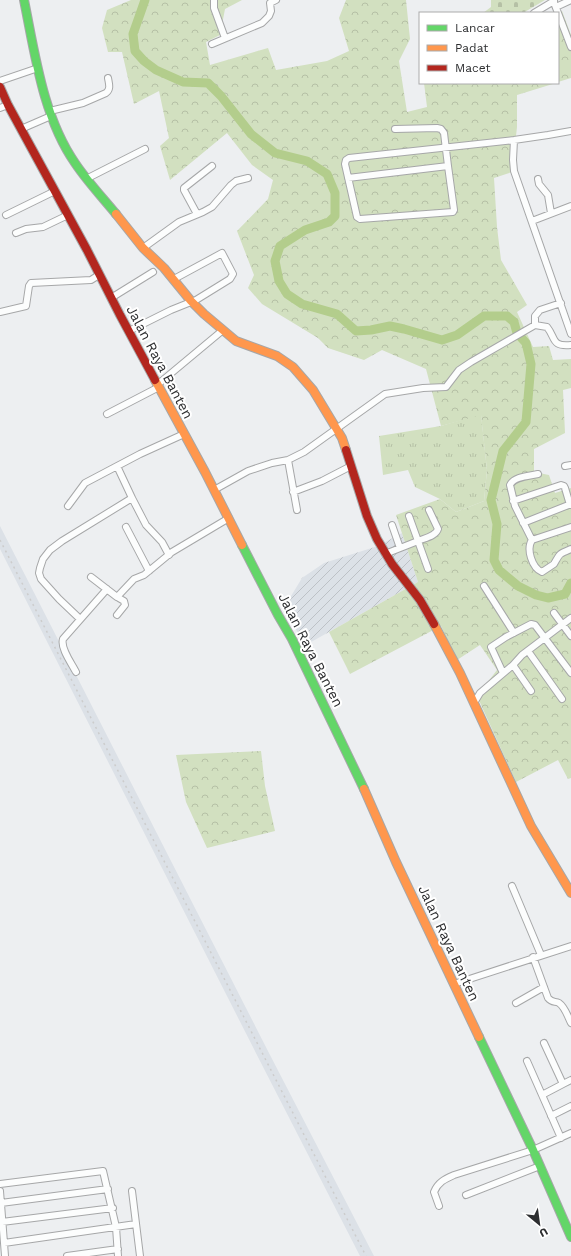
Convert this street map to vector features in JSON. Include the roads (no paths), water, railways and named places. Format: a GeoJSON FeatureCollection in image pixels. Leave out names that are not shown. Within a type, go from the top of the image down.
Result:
{"type":"FeatureCollection","features":[{"type":"Feature","properties":{"kind":"main road"},"geometry":{"type":"LineString","coordinates":[[24,0],[38,68],[50,113],[63,142],[75,163],[143,248],[164,268],[191,301],[204,314],[236,341],[278,356],[293,367],[313,390],[345,445],[369,522],[385,554],[420,600],[441,636],[460,673],[531,826],[571,892]]}},
{"type":"Feature","properties":{"kind":"main road","name":"Jalan Raya Banten"},"geometry":{"type":"LineString","coordinates":[[0,87],[4,107],[21,129],[68,215],[292,639],[333,722],[396,862],[540,1166],[571,1237]]}},
{"type":"Feature","properties":{"kind":"street"},"geometry":{"type":"LineString","coordinates":[[214,0],[214,8],[225,38]]}},
{"type":"Feature","properties":{"kind":"street"},"geometry":{"type":"LineString","coordinates":[[212,44],[257,26],[266,20],[271,11],[270,3],[276,0]]}},
{"type":"Feature","properties":{"kind":"street"},"geometry":{"type":"LineString","coordinates":[[536,12],[554,3],[571,0]]}},
{"type":"Feature","properties":{"kind":"street"},"geometry":{"type":"LineString","coordinates":[[559,14],[570,39],[571,47]]}},
{"type":"Feature","properties":{"kind":"street"},"geometry":{"type":"LineString","coordinates":[[0,81],[38,68]]}},
{"type":"Feature","properties":{"kind":"street"},"geometry":{"type":"LineString","coordinates":[[21,129],[50,113],[83,103],[106,93],[110,88],[108,78]]}},
{"type":"Feature","properties":{"kind":"street"},"geometry":{"type":"LineString","coordinates":[[395,129],[437,128],[441,129],[444,133],[446,147],[448,166],[454,210],[451,213],[360,219],[355,213],[345,164],[346,160],[349,158],[446,147],[514,140],[571,130]]}},
{"type":"Feature","properties":{"kind":"street"},"geometry":{"type":"LineString","coordinates":[[514,140],[514,171],[571,334]]}},
{"type":"Feature","properties":{"kind":"street"},"geometry":{"type":"LineString","coordinates":[[88,178],[145,149]]}},
{"type":"Feature","properties":{"kind":"street"},"geometry":{"type":"LineString","coordinates":[[196,214],[184,188],[212,166]]}},
{"type":"Feature","properties":{"kind":"street"},"geometry":{"type":"LineString","coordinates":[[348,178],[448,166]]}},
{"type":"Feature","properties":{"kind":"street"},"geometry":{"type":"LineString","coordinates":[[143,248],[180,222],[212,207],[222,194],[236,181],[248,178]]}},
{"type":"Feature","properties":{"kind":"street"},"geometry":{"type":"LineString","coordinates":[[538,179],[539,184],[548,195],[551,213]]}},
{"type":"Feature","properties":{"kind":"street"},"geometry":{"type":"LineString","coordinates":[[6,215],[55,191]]}},
{"type":"Feature","properties":{"kind":"street"},"geometry":{"type":"LineString","coordinates":[[532,220],[571,206]]}},
{"type":"Feature","properties":{"kind":"street"},"geometry":{"type":"LineString","coordinates":[[16,233],[26,229],[43,227],[68,215]]}},
{"type":"Feature","properties":{"kind":"street"},"geometry":{"type":"LineString","coordinates":[[129,331],[202,296],[233,276],[224,254],[222,253],[174,279]]}},
{"type":"Feature","properties":{"kind":"street"},"geometry":{"type":"LineString","coordinates":[[112,298],[153,272]]}},
{"type":"Feature","properties":{"kind":"street"},"geometry":{"type":"LineString","coordinates":[[0,312],[26,306],[29,286],[31,283],[91,280],[99,275]]}},
{"type":"Feature","properties":{"kind":"street"},"geometry":{"type":"LineString","coordinates":[[533,326],[535,316],[540,310],[561,303]]}},
{"type":"Feature","properties":{"kind":"street"},"geometry":{"type":"LineString","coordinates":[[214,490],[248,471],[272,463],[288,460],[304,452],[386,394],[423,388],[446,387],[459,370],[476,358],[533,326],[547,327],[556,343],[563,346],[571,345]]}},
{"type":"Feature","properties":{"kind":"street"},"geometry":{"type":"LineString","coordinates":[[106,414],[158,386],[223,330]]}},
{"type":"Feature","properties":{"kind":"street"},"geometry":{"type":"LineString","coordinates":[[68,506],[85,483],[140,454],[184,434]]}},
{"type":"Feature","properties":{"kind":"street"},"geometry":{"type":"LineString","coordinates":[[288,460],[296,510]]}},
{"type":"Feature","properties":{"kind":"street"},"geometry":{"type":"LineString","coordinates":[[117,466],[146,525],[162,542],[169,555]]}},
{"type":"Feature","properties":{"kind":"street"},"geometry":{"type":"LineString","coordinates":[[293,492],[322,481],[351,466]]}},
{"type":"Feature","properties":{"kind":"street"},"geometry":{"type":"LineString","coordinates":[[538,474],[516,479],[511,483],[513,501],[532,540],[530,544],[530,556],[540,571],[544,571],[554,564],[557,556],[571,549]]}},
{"type":"Feature","properties":{"kind":"street"},"geometry":{"type":"LineString","coordinates":[[513,501],[561,485],[564,486],[570,504],[524,523]]}},
{"type":"Feature","properties":{"kind":"street"},"geometry":{"type":"LineString","coordinates":[[80,619],[41,579],[39,573],[43,559],[50,550],[62,541],[132,498]]}},
{"type":"Feature","properties":{"kind":"street"},"geometry":{"type":"LineString","coordinates":[[385,554],[438,532],[430,510]]}},
{"type":"Feature","properties":{"kind":"street"},"geometry":{"type":"LineString","coordinates":[[409,516],[428,569]]}},
{"type":"Feature","properties":{"kind":"street"},"geometry":{"type":"LineString","coordinates":[[117,597],[134,579],[149,571],[169,555],[229,518]]}},
{"type":"Feature","properties":{"kind":"street"},"geometry":{"type":"LineString","coordinates":[[392,525],[400,548]]}},
{"type":"Feature","properties":{"kind":"street"},"geometry":{"type":"LineString","coordinates":[[126,527],[149,571]]}},
{"type":"Feature","properties":{"kind":"street"},"geometry":{"type":"LineString","coordinates":[[532,540],[571,527]]}},
{"type":"Feature","properties":{"kind":"street"},"geometry":{"type":"LineString","coordinates":[[91,577],[124,601],[125,605],[117,615]]}},
{"type":"Feature","properties":{"kind":"street"},"geometry":{"type":"LineString","coordinates":[[484,586],[514,633]]}},
{"type":"Feature","properties":{"kind":"street"},"geometry":{"type":"LineString","coordinates":[[76,672],[63,647],[63,639],[106,589]]}},
{"type":"Feature","properties":{"kind":"street"},"geometry":{"type":"LineString","coordinates":[[554,613],[571,636]]}},
{"type":"Feature","properties":{"kind":"street"},"geometry":{"type":"LineString","coordinates":[[474,703],[480,693],[518,659],[571,618]]}},
{"type":"Feature","properties":{"kind":"street"},"geometry":{"type":"LineString","coordinates":[[503,673],[491,647],[531,624],[533,624],[571,673]]}},
{"type":"Feature","properties":{"kind":"street"},"geometry":{"type":"LineString","coordinates":[[528,651],[562,699]]}},
{"type":"Feature","properties":{"kind":"street"},"geometry":{"type":"LineString","coordinates":[[513,665],[531,691]]}},
{"type":"Feature","properties":{"kind":"street"},"geometry":{"type":"LineString","coordinates":[[512,886],[541,955]]}},
{"type":"Feature","properties":{"kind":"street"},"geometry":{"type":"LineString","coordinates":[[454,984],[533,957],[571,946]]}},
{"type":"Feature","properties":{"kind":"street"},"geometry":{"type":"LineString","coordinates":[[533,957],[550,1001],[561,1004],[571,1023]]}},
{"type":"Feature","properties":{"kind":"street"},"geometry":{"type":"LineString","coordinates":[[516,1003],[544,987]]}},
{"type":"Feature","properties":{"kind":"street"},"geometry":{"type":"LineString","coordinates":[[544,1043],[563,1084]]}},
{"type":"Feature","properties":{"kind":"street"},"geometry":{"type":"LineString","coordinates":[[527,1061],[561,1138]]}},
{"type":"Feature","properties":{"kind":"street"},"geometry":{"type":"LineString","coordinates":[[542,1095],[571,1080]]}},
{"type":"Feature","properties":{"kind":"street"},"geometry":{"type":"LineString","coordinates":[[551,1116],[571,1106]]}},
{"type":"Feature","properties":{"kind":"street"},"geometry":{"type":"LineString","coordinates":[[439,1206],[434,1192],[437,1186],[444,1180],[454,1175],[532,1150],[571,1133]]}},
{"type":"Feature","properties":{"kind":"street"},"geometry":{"type":"LineString","coordinates":[[466,1195],[540,1166]]}},
{"type":"Feature","properties":{"kind":"street"},"geometry":{"type":"LineString","coordinates":[[0,1184],[103,1171],[113,1208],[118,1253],[68,1256]]}},
{"type":"Feature","properties":{"kind":"street"},"geometry":{"type":"LineString","coordinates":[[1,1203],[108,1189]]}},
{"type":"Feature","properties":{"kind":"street"},"geometry":{"type":"LineString","coordinates":[[0,1191],[5,1256]]}},
{"type":"Feature","properties":{"kind":"street"},"geometry":{"type":"LineString","coordinates":[[132,1191],[140,1256]]}},
{"type":"Feature","properties":{"kind":"street"},"geometry":{"type":"LineString","coordinates":[[2,1222],[113,1208]]}},
{"type":"Feature","properties":{"kind":"street"},"geometry":{"type":"LineString","coordinates":[[4,1243],[136,1224]]}},
{"type":"Feature","properties":{"kind":"waterway"},"geometry":{"type":"LineString","coordinates":[[145,0],[133,34],[135,51],[144,61],[156,70],[183,82],[208,83],[221,96],[251,134],[275,153],[307,161],[327,174],[335,193],[335,216],[329,222],[305,230],[280,246],[275,261],[279,281],[287,294],[302,304],[337,314],[356,331],[390,326],[442,340],[457,335],[484,316],[507,316],[514,322],[517,333],[526,343],[531,364],[526,422],[503,451],[491,500],[497,524],[494,560],[499,570],[518,586],[536,595],[548,598],[565,594],[571,583]]}},
{"type":"Feature","properties":{"kind":"railway"},"geometry":{"type":"LineString","coordinates":[[0,540],[366,1256]]}}]}
